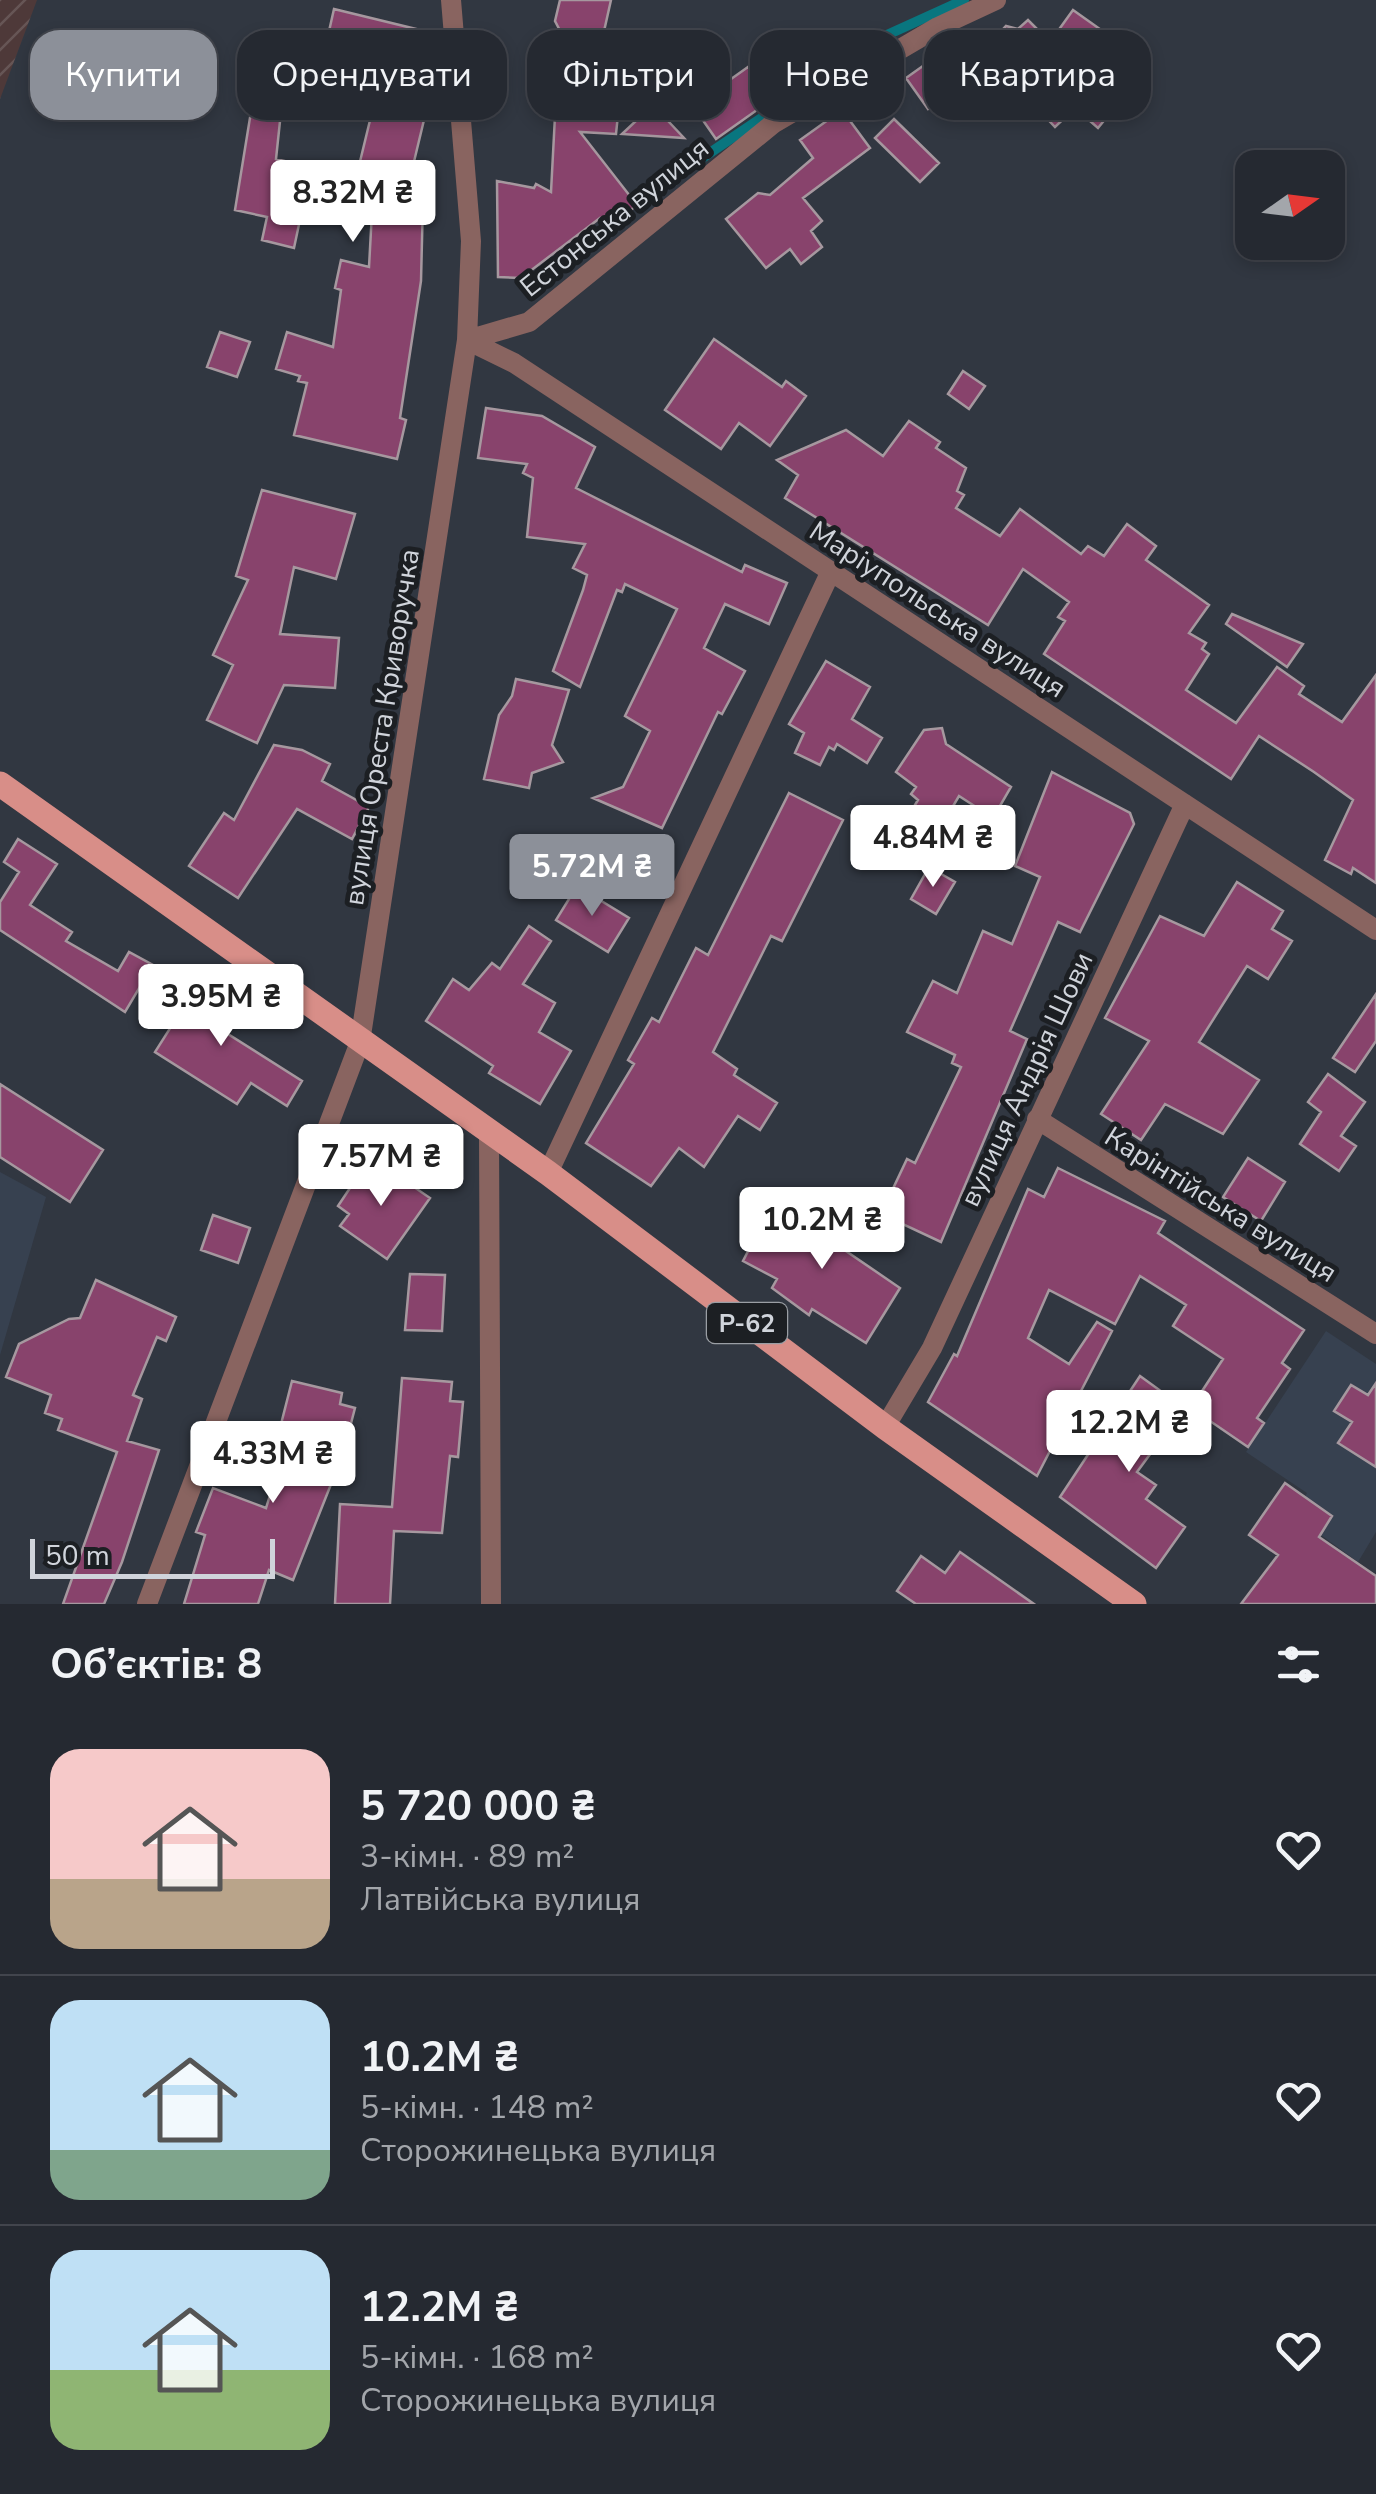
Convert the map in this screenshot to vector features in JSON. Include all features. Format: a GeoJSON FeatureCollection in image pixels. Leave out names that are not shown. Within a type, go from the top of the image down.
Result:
{"type":"FeatureCollection","features":[{"type":"Feature","properties":{"kind":"main road","name":"Р-62"},"geometry":{"type":"LineString","coordinates":[[0,784],[548,1174],[885,1427],[1134,1604]]}},
{"type":"Feature","properties":{"kind":"street","name":"вулиця Ореста Криворучка"},"geometry":{"type":"LineString","coordinates":[[148,1604],[360,1042],[467,340],[470,241],[451,0]]}},
{"type":"Feature","properties":{"kind":"street","name":"Естонська вулиця"},"geometry":{"type":"LineString","coordinates":[[467,340],[529,322],[774,123],[938,27],[996,0]]}},
{"type":"Feature","properties":{"kind":"street","name":"Маріупольська вулиця"},"geometry":{"type":"LineString","coordinates":[[467,340],[514,363],[1376,930]]}},
{"type":"Feature","properties":{"kind":"street"},"geometry":{"type":"LineString","coordinates":[[548,1174],[830,571]]}},
{"type":"Feature","properties":{"kind":"street","name":"вулиця Андрія Шови"},"geometry":{"type":"LineString","coordinates":[[885,1427],[932,1348],[1185,804]]}},
{"type":"Feature","properties":{"kind":"street","name":"Карінтійська вулиця"},"geometry":{"type":"LineString","coordinates":[[1037,1119],[1376,1334]]}},
{"type":"Feature","properties":{"kind":"street"},"geometry":{"type":"LineString","coordinates":[[488,1132],[491,1604]]}},
{"type":"Feature","properties":{"kind":"shaded area"},"geometry":{"type":"Polygon","coordinates":[[[0,0],[37,0],[0,99],[0,0]]]}},
{"type":"Feature","properties":{"kind":"shaded area"},"geometry":{"type":"Polygon","coordinates":[[[0,1172],[46,1197],[0,1355],[0,1172]]]}},
{"type":"Feature","properties":{"kind":"shaded area"},"geometry":{"type":"Polygon","coordinates":[[[1326,1331],[1376,1364],[1376,1532],[1358,1562],[1295,1516],[1307,1493],[1246,1452],[1326,1331]]]}},
{"type":"Feature","properties":{"kind":"building"},"geometry":{"type":"Polygon","coordinates":[[[560,0],[611,0],[604,30],[560,30],[555,21],[560,0]]]}},
{"type":"Feature","properties":{"kind":"building"},"geometry":{"type":"Polygon","coordinates":[[[334,9],[416,29],[416,30],[329,30],[334,9]]]}},
{"type":"Feature","properties":{"kind":"building"},"geometry":{"type":"Polygon","coordinates":[[[1073,10],[1101,30],[1059,30],[1073,10]]]}},
{"type":"Feature","properties":{"kind":"building"},"geometry":{"type":"Polygon","coordinates":[[[1028,20],[1038,30],[1002,30],[1006,26],[1018,29],[1028,20]]]}},
{"type":"Feature","properties":{"kind":"building"},"geometry":{"type":"Polygon","coordinates":[[[924,65],[924,103],[906,78],[924,65]]]}},
{"type":"Feature","properties":{"kind":"building"},"geometry":{"type":"Polygon","coordinates":[[[748,67],[750,70],[750,115],[716,139],[703,120],[730,120],[730,80],[748,67]]]}},
{"type":"Feature","properties":{"kind":"building"},"geometry":{"type":"Polygon","coordinates":[[[250,120],[280,120],[276,159],[356,178],[370,120],[424,120],[405,199],[423,200],[421,281],[400,418],[406,420],[397,459],[294,435],[307,383],[298,381],[300,376],[276,369],[287,332],[333,347],[341,290],[335,288],[341,260],[369,267],[372,212],[305,196],[294,248],[262,240],[267,217],[235,210],[250,120]]]}},
{"type":"Feature","properties":{"kind":"building"},"geometry":{"type":"Polygon","coordinates":[[[555,120],[617,120],[616,134],[580,132],[637,205],[608,228],[600,218],[521,278],[498,277],[497,181],[534,188],[536,184],[551,192],[555,120]]]}},
{"type":"Feature","properties":{"kind":"building"},"geometry":{"type":"Polygon","coordinates":[[[637,120],[667,120],[684,138],[622,134],[637,120]]]}},
{"type":"Feature","properties":{"kind":"building"},"geometry":{"type":"Polygon","coordinates":[[[828,120],[849,120],[870,148],[803,198],[822,221],[811,231],[822,247],[801,264],[790,249],[766,268],[726,219],[758,193],[770,195],[813,158],[800,140],[828,120]]]}},
{"type":"Feature","properties":{"kind":"building"},"geometry":{"type":"Polygon","coordinates":[[[895,120],[939,163],[920,182],[875,138],[895,120]]]}},
{"type":"Feature","properties":{"kind":"building"},"geometry":{"type":"Polygon","coordinates":[[[1089,120],[1105,120],[1098,128],[1089,120]]]}},
{"type":"Feature","properties":{"kind":"building"},"geometry":{"type":"Polygon","coordinates":[[[220,332],[250,342],[237,377],[207,367],[220,332]]]}},
{"type":"Feature","properties":{"kind":"building"},"geometry":{"type":"Polygon","coordinates":[[[714,339],[782,387],[786,381],[806,396],[770,446],[739,423],[721,449],[665,410],[714,339]]]}},
{"type":"Feature","properties":{"kind":"building"},"geometry":{"type":"Polygon","coordinates":[[[963,371],[985,386],[969,409],[948,394],[963,371]]]}},
{"type":"Feature","properties":{"kind":"building"},"geometry":{"type":"Polygon","coordinates":[[[486,408],[542,416],[595,447],[576,488],[742,572],[745,565],[787,583],[769,624],[725,604],[704,648],[745,671],[722,714],[718,712],[662,828],[593,798],[623,787],[650,731],[625,716],[677,609],[625,584],[622,592],[617,590],[580,687],[553,671],[587,575],[573,568],[585,544],[527,537],[533,478],[523,473],[527,464],[478,458],[486,408]]]}},
{"type":"Feature","properties":{"kind":"building"},"geometry":{"type":"Polygon","coordinates":[[[909,421],[940,442],[936,448],[966,468],[957,491],[964,495],[956,508],[1000,536],[1020,509],[1081,554],[1088,546],[1104,556],[1127,524],[1156,546],[1146,560],[1209,605],[1189,633],[1206,643],[1202,649],[1209,654],[1186,690],[1236,723],[1277,667],[1304,686],[1299,694],[1342,722],[1376,675],[1376,883],[1353,868],[1351,874],[1325,860],[1353,800],[1314,772],[1259,736],[1231,779],[1044,654],[1065,621],[1058,617],[1069,602],[1023,569],[988,625],[785,498],[798,475],[777,460],[846,430],[883,456],[909,421]]]}},
{"type":"Feature","properties":{"kind":"building"},"geometry":{"type":"Polygon","coordinates":[[[262,490],[355,514],[336,579],[294,567],[280,634],[339,638],[335,688],[284,685],[257,743],[207,720],[233,665],[213,655],[248,580],[236,576],[262,490]]]}},
{"type":"Feature","properties":{"kind":"building"},"geometry":{"type":"Polygon","coordinates":[[[1232,614],[1303,644],[1287,667],[1226,624],[1232,614]]]}},
{"type":"Feature","properties":{"kind":"building"},"geometry":{"type":"Polygon","coordinates":[[[826,661],[870,687],[852,719],[882,738],[867,763],[837,744],[834,750],[829,747],[820,765],[795,753],[804,733],[789,724],[826,661]]]}},
{"type":"Feature","properties":{"kind":"building"},"geometry":{"type":"Polygon","coordinates":[[[516,679],[569,690],[552,745],[563,762],[532,773],[529,788],[484,779],[499,715],[512,696],[516,679]]]}},
{"type":"Feature","properties":{"kind":"building"},"geometry":{"type":"Polygon","coordinates":[[[942,728],[946,744],[1011,787],[993,818],[959,796],[920,862],[891,845],[918,800],[911,794],[916,787],[896,772],[924,730],[942,728]]]}},
{"type":"Feature","properties":{"kind":"building"},"geometry":{"type":"Polygon","coordinates":[[[274,745],[302,750],[330,764],[322,781],[369,807],[352,839],[297,809],[238,898],[189,866],[224,813],[234,820],[274,745]]]}},
{"type":"Feature","properties":{"kind":"building"},"geometry":{"type":"Polygon","coordinates":[[[1052,772],[1130,813],[1134,824],[1080,932],[1058,922],[1010,1031],[1027,1039],[941,1242],[881,1214],[907,1159],[915,1163],[961,1067],[952,1063],[955,1055],[907,1032],[933,981],[957,993],[983,931],[1012,944],[1040,877],[1015,866],[1052,772]]]}},
{"type":"Feature","properties":{"kind":"building"},"geometry":{"type":"Polygon","coordinates":[[[789,793],[843,820],[782,941],[771,936],[713,1052],[737,1069],[734,1075],[777,1103],[760,1130],[738,1116],[704,1167],[679,1148],[651,1186],[586,1143],[634,1064],[628,1060],[652,1018],[659,1022],[696,948],[708,955],[789,793]]]}},
{"type":"Feature","properties":{"kind":"building"},"geometry":{"type":"Polygon","coordinates":[[[18,839],[57,864],[30,905],[72,932],[66,941],[118,971],[129,952],[153,965],[125,1012],[0,930],[0,902],[19,872],[4,862],[18,839]]]}},
{"type":"Feature","properties":{"kind":"building"},"geometry":{"type":"Polygon","coordinates":[[[929,867],[955,882],[936,914],[911,899],[929,867]]]}},
{"type":"Feature","properties":{"kind":"building"},"geometry":{"type":"Polygon","coordinates":[[[1237,882],[1283,911],[1272,929],[1292,941],[1268,979],[1247,966],[1199,1042],[1259,1080],[1223,1134],[1165,1104],[1141,1140],[1101,1114],[1149,1041],[1105,1018],[1160,916],[1204,936],[1237,882]]]}},
{"type":"Feature","properties":{"kind":"building"},"geometry":{"type":"Polygon","coordinates":[[[577,886],[629,918],[608,952],[556,920],[577,886]]]}},
{"type":"Feature","properties":{"kind":"building"},"geometry":{"type":"Polygon","coordinates":[[[529,926],[551,941],[523,984],[555,1003],[539,1032],[571,1051],[540,1104],[489,1073],[493,1066],[426,1021],[453,979],[469,990],[492,963],[500,969],[529,926]]]}},
{"type":"Feature","properties":{"kind":"building"},"geometry":{"type":"Polygon","coordinates":[[[202,978],[246,1006],[228,1034],[302,1081],[287,1106],[251,1083],[237,1104],[155,1052],[202,978]]]}},
{"type":"Feature","properties":{"kind":"building"},"geometry":{"type":"Polygon","coordinates":[[[1376,994],[1376,1041],[1355,1072],[1333,1058],[1376,994]]]}},
{"type":"Feature","properties":{"kind":"building"},"geometry":{"type":"Polygon","coordinates":[[[1328,1074],[1365,1102],[1341,1136],[1356,1146],[1339,1171],[1300,1144],[1321,1112],[1308,1102],[1328,1074]]]}},
{"type":"Feature","properties":{"kind":"building"},"geometry":{"type":"Polygon","coordinates":[[[0,1084],[103,1150],[70,1202],[0,1157],[0,1084]]]}},
{"type":"Feature","properties":{"kind":"building"},"geometry":{"type":"Polygon","coordinates":[[[1248,1158],[1285,1182],[1261,1221],[1223,1197],[1248,1158]]]}},
{"type":"Feature","properties":{"kind":"building"},"geometry":{"type":"Polygon","coordinates":[[[382,1165],[430,1198],[387,1259],[340,1226],[349,1214],[338,1206],[364,1167],[375,1175],[382,1165]]]}},
{"type":"Feature","properties":{"kind":"building"},"geometry":{"type":"Polygon","coordinates":[[[1058,1168],[1165,1221],[1158,1233],[1304,1330],[1282,1363],[1290,1369],[1257,1418],[1264,1423],[1248,1447],[1191,1408],[1223,1359],[1173,1326],[1186,1305],[1140,1276],[1115,1324],[1049,1290],[1028,1338],[1069,1364],[1097,1322],[1112,1331],[1037,1476],[928,1402],[954,1354],[957,1356],[1028,1189],[1044,1197],[1058,1168]]]}},
{"type":"Feature","properties":{"kind":"building"},"geometry":{"type":"Polygon","coordinates":[[[837,1207],[859,1219],[843,1249],[900,1288],[866,1343],[812,1309],[809,1315],[772,1288],[777,1279],[743,1261],[770,1209],[823,1233],[837,1207]]]}},
{"type":"Feature","properties":{"kind":"building"},"geometry":{"type":"Polygon","coordinates":[[[213,1215],[250,1228],[238,1263],[201,1250],[213,1215]]]}},
{"type":"Feature","properties":{"kind":"building"},"geometry":{"type":"Polygon","coordinates":[[[410,1274],[445,1275],[442,1331],[405,1330],[410,1274]]]}},
{"type":"Feature","properties":{"kind":"building"},"geometry":{"type":"Polygon","coordinates":[[[96,1280],[176,1317],[166,1341],[157,1337],[133,1395],[142,1399],[127,1441],[159,1450],[122,1562],[104,1604],[63,1604],[117,1452],[58,1430],[62,1419],[45,1413],[51,1395],[6,1377],[19,1344],[69,1319],[80,1318],[96,1280]]]}},
{"type":"Feature","properties":{"kind":"building"},"geometry":{"type":"Polygon","coordinates":[[[1140,1376],[1184,1408],[1137,1472],[1156,1485],[1146,1499],[1185,1527],[1156,1568],[1060,1497],[1140,1376]]]}},
{"type":"Feature","properties":{"kind":"building"},"geometry":{"type":"Polygon","coordinates":[[[402,1378],[452,1382],[450,1401],[463,1402],[458,1457],[450,1456],[442,1533],[394,1531],[390,1604],[335,1604],[340,1504],[392,1507],[402,1378]]]}},
{"type":"Feature","properties":{"kind":"building"},"geometry":{"type":"Polygon","coordinates":[[[292,1381],[342,1393],[340,1404],[355,1408],[343,1454],[293,1580],[269,1570],[258,1604],[184,1604],[205,1535],[196,1532],[213,1488],[266,1508],[288,1438],[278,1436],[292,1381]]]}},
{"type":"Feature","properties":{"kind":"building"},"geometry":{"type":"Polygon","coordinates":[[[1376,1383],[1376,1467],[1338,1443],[1352,1422],[1334,1411],[1351,1385],[1368,1395],[1376,1383]]]}},
{"type":"Feature","properties":{"kind":"building"},"geometry":{"type":"Polygon","coordinates":[[[1285,1483],[1332,1516],[1319,1537],[1376,1576],[1376,1604],[1241,1604],[1278,1555],[1249,1535],[1285,1483]]]}},
{"type":"Feature","properties":{"kind":"building"},"geometry":{"type":"Polygon","coordinates":[[[960,1552],[1034,1604],[916,1604],[897,1591],[921,1556],[945,1573],[960,1552]]]}},
{"type":"Feature","properties":{"kind":"waterway"},"geometry":{"type":"LineString","coordinates":[[661,186],[878,39],[964,0]]}}]}
